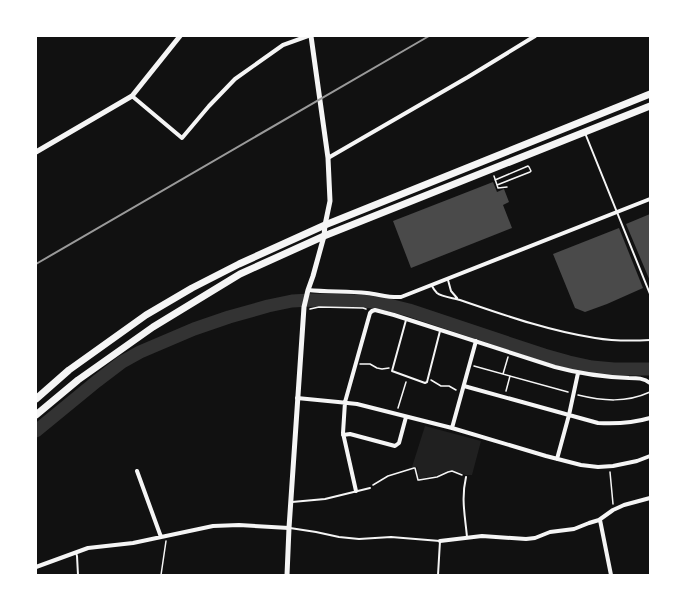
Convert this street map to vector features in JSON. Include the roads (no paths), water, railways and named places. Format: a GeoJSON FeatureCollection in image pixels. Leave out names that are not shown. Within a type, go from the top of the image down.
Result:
{"type":"FeatureCollection","features":[{"type":"Feature","properties":{"kind":"main road"},"geometry":{"type":"LineString","coordinates":[[36,399],[69,370],[146,315],[192,288],[239,264],[325,225],[650,94]]}},
{"type":"Feature","properties":{"kind":"main road"},"geometry":{"type":"LineString","coordinates":[[36,415],[78,380],[153,327],[240,274],[324,236],[650,106]]}},
{"type":"Feature","properties":{"kind":"main road"},"geometry":{"type":"LineString","coordinates":[[570,133],[587,126],[604,124]]}},
{"type":"Feature","properties":{"kind":"street"},"geometry":{"type":"LineString","coordinates":[[36,152],[132,96],[180,36]]}},
{"type":"Feature","properties":{"kind":"street"},"geometry":{"type":"LineString","coordinates":[[132,96],[182,138],[209,106],[235,80],[283,45],[309,36],[328,158],[330,200],[324,236],[307,292],[304,308],[297,398],[287,575]]}},
{"type":"Feature","properties":{"kind":"street"},"geometry":{"type":"LineString","coordinates":[[328,158],[468,77],[535,36]]}},
{"type":"Feature","properties":{"kind":"street"},"geometry":{"type":"LineString","coordinates":[[307,292],[365,292],[393,298],[401,298],[650,199]]}},
{"type":"Feature","properties":{"kind":"street"},"geometry":{"type":"LineString","coordinates":[[356,491],[343,435],[345,402],[370,313],[372,311],[375,310],[383,312],[578,373],[607,377],[644,379],[650,383]]}},
{"type":"Feature","properties":{"kind":"street"},"geometry":{"type":"LineString","coordinates":[[452,428],[476,341]]}},
{"type":"Feature","properties":{"kind":"street"},"geometry":{"type":"LineString","coordinates":[[557,459],[569,415],[578,373]]}},
{"type":"Feature","properties":{"kind":"street"},"geometry":{"type":"LineString","coordinates":[[464,386],[591,421],[609,424],[635,422],[650,418]]}},
{"type":"Feature","properties":{"kind":"street"},"geometry":{"type":"LineString","coordinates":[[297,398],[345,402],[363,406],[452,428],[581,465],[598,467],[609,466],[650,456]]}},
{"type":"Feature","properties":{"kind":"street"},"geometry":{"type":"LineString","coordinates":[[343,435],[350,434],[395,446],[399,443],[406,417]]}},
{"type":"Feature","properties":{"kind":"street"},"geometry":{"type":"LineString","coordinates":[[137,471],[161,537]]}},
{"type":"Feature","properties":{"kind":"street"},"geometry":{"type":"LineString","coordinates":[[440,541],[482,536],[531,539],[550,532],[574,529],[600,520],[613,510],[624,505],[650,498]]}},
{"type":"Feature","properties":{"kind":"street"},"geometry":{"type":"LineString","coordinates":[[600,520],[611,575]]}},
{"type":"Feature","properties":{"kind":"street"},"geometry":{"type":"LineString","coordinates":[[36,567],[88,548],[133,542],[213,526],[239,525],[289,528]]}},
{"type":"Feature","properties":{"kind":"lane"},"geometry":{"type":"LineString","coordinates":[[585,132],[650,294]]}},
{"type":"Feature","properties":{"kind":"lane"},"geometry":{"type":"LineString","coordinates":[[448,280],[451,291],[458,299]]}},
{"type":"Feature","properties":{"kind":"lane"},"geometry":{"type":"LineString","coordinates":[[432,286],[436,293],[498,313],[577,335],[634,341],[650,340]]}},
{"type":"Feature","properties":{"kind":"lane"},"geometry":{"type":"LineString","coordinates":[[406,319],[392,372],[426,383],[440,330]]}},
{"type":"Feature","properties":{"kind":"lane"},"geometry":{"type":"LineString","coordinates":[[466,476],[463,488],[463,498],[467,537]]}},
{"type":"Feature","properties":{"kind":"lane"},"geometry":{"type":"LineString","coordinates":[[291,502],[325,499],[370,488]]}},
{"type":"Feature","properties":{"kind":"lane"},"geometry":{"type":"LineString","coordinates":[[289,528],[359,539],[391,537],[440,541],[438,575]]}},
{"type":"Feature","properties":{"kind":"lane"},"geometry":{"type":"LineString","coordinates":[[75,552],[77,556],[78,575]]}},
{"type":"Feature","properties":{"kind":"waterway"},"geometry":{"type":"LineString","coordinates":[[36,431],[122,362],[140,352],[194,329],[229,317],[292,301],[311,300],[375,302],[409,310],[569,362],[592,367],[614,369],[650,369]]}},
{"type":"Feature","properties":{"kind":"railway"},"geometry":{"type":"LineString","coordinates":[[36,264],[429,36]]}}]}
